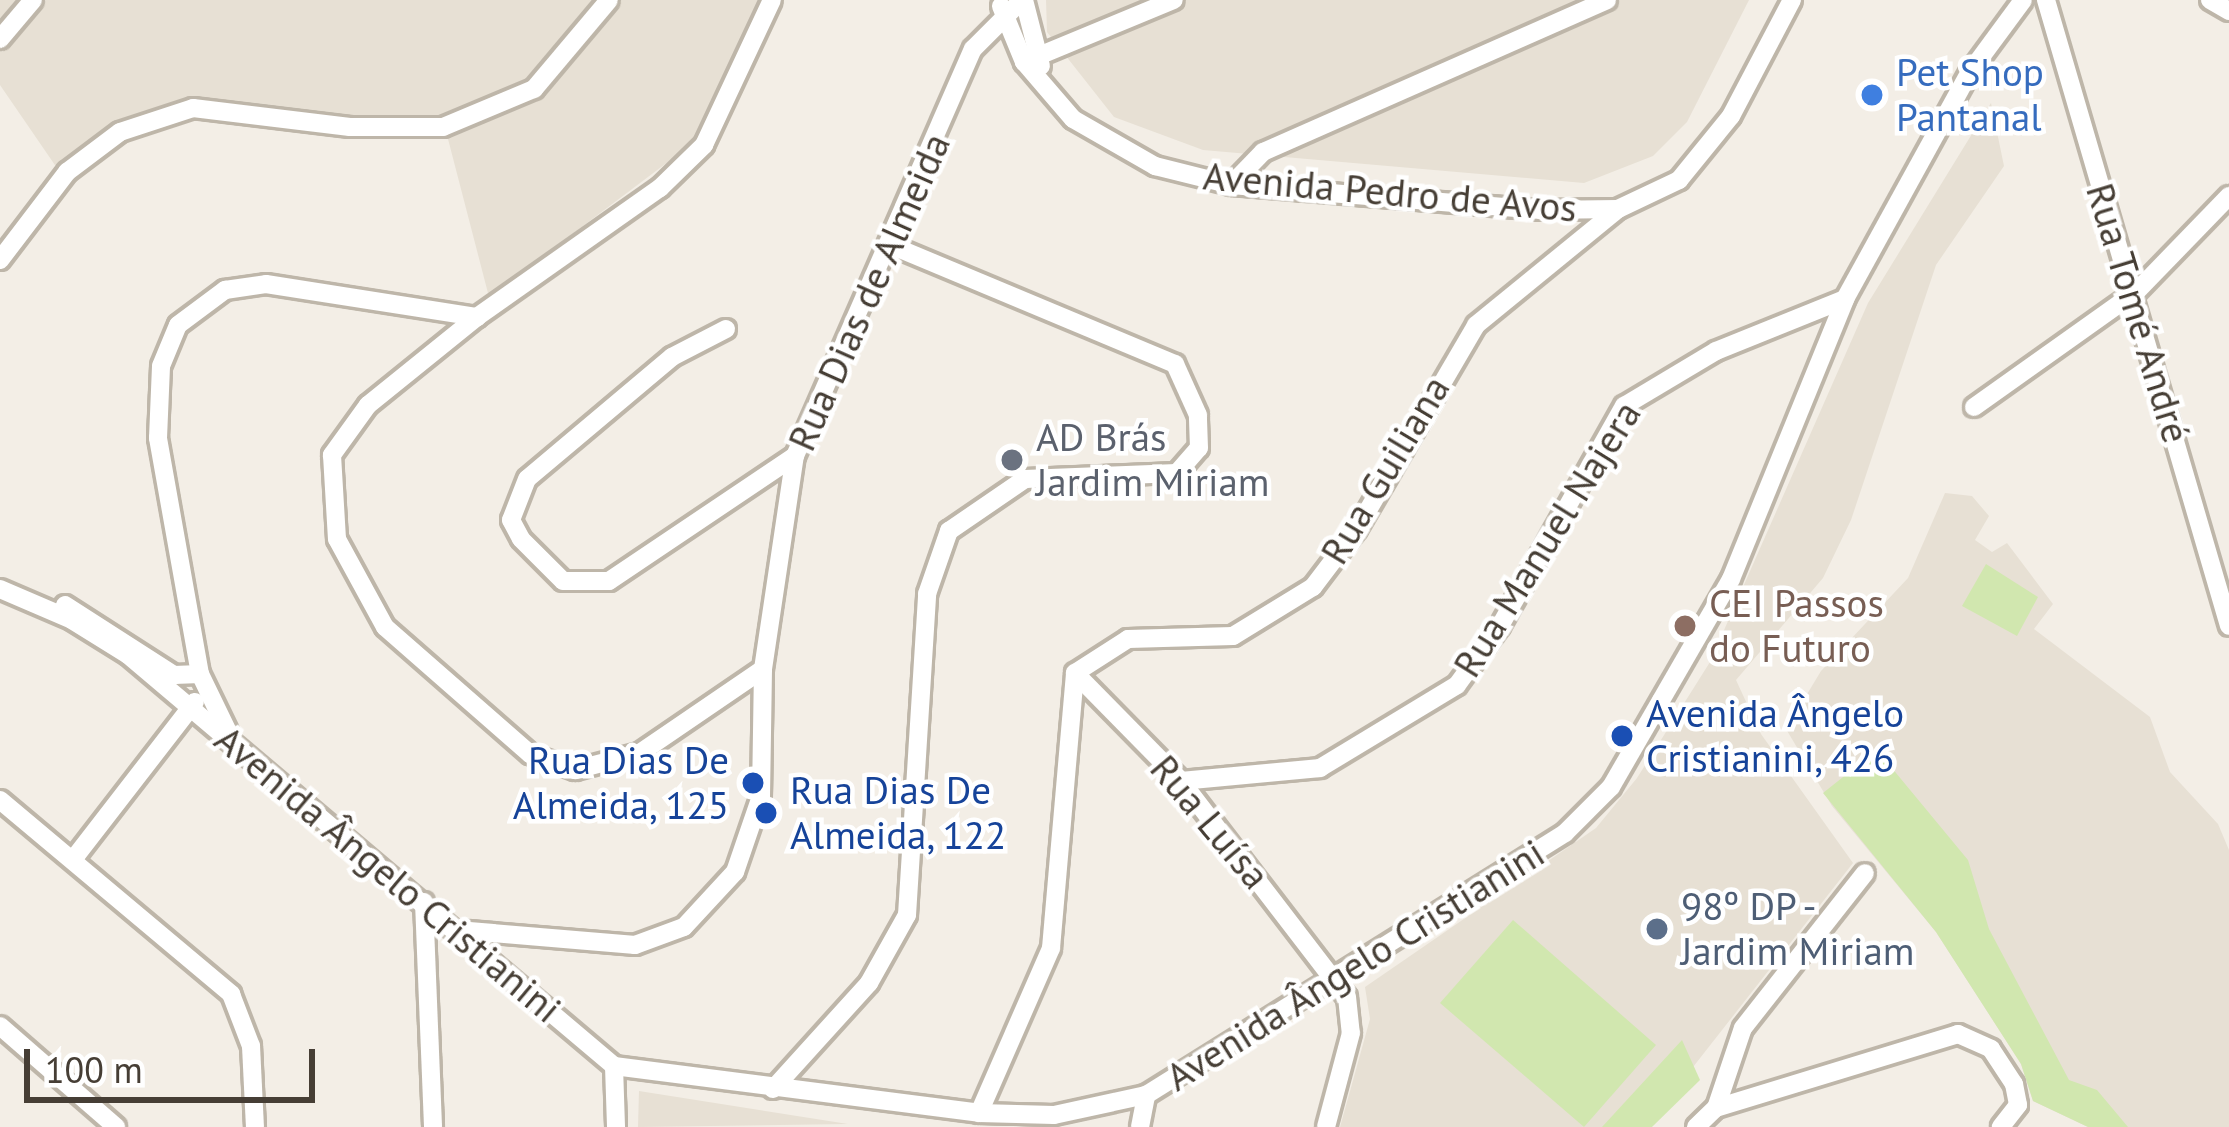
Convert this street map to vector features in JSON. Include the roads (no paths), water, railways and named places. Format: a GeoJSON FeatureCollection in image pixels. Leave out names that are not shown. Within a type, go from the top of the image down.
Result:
{"type":"FeatureCollection","features":[{"type":"Feature","properties":{"kind":"street"},"geometry":{"type":"LineString","coordinates":[[0,39],[34,0]]}},
{"type":"Feature","properties":{"kind":"street"},"geometry":{"type":"LineString","coordinates":[[0,260],[67,172],[120,132],[193,108],[350,127],[443,128],[534,89],[609,0]]}},
{"type":"Feature","properties":{"kind":"street"},"geometry":{"type":"LineString","coordinates":[[763,669],[640,753],[575,770],[530,754],[385,627],[337,539],[332,455],[368,405],[477,317],[646,199],[704,145],[772,0]]}},
{"type":"Feature","properties":{"kind":"street","name":"Rua Dias de Almeida"},"geometry":{"type":"LineString","coordinates":[[457,930],[592,946],[635,945],[684,927],[734,872],[754,825],[763,669],[794,456],[893,246],[974,49],[1001,7],[1023,0]]}},
{"type":"Feature","properties":{"kind":"street","name":"Avenida Pedro de Avos"},"geometry":{"type":"LineString","coordinates":[[1023,0],[1031,58]]}},
{"type":"Feature","properties":{"kind":"street"},"geometry":{"type":"LineString","coordinates":[[1031,58],[1174,0]]}},
{"type":"Feature","properties":{"kind":"street"},"geometry":{"type":"LineString","coordinates":[[1231,184],[1263,152],[1607,0]]}},
{"type":"Feature","properties":{"kind":"street","name":"Avenida Pedro de Avos"},"geometry":{"type":"LineString","coordinates":[[1001,7],[1050,93],[1125,154],[1231,184],[1618,209],[1663,191],[1706,152],[1792,0]]}},
{"type":"Feature","properties":{"kind":"street","name":"Avenida Ângelo Cristianini"},"geometry":{"type":"LineString","coordinates":[[0,589],[72,620],[194,710],[614,1066],[979,1113],[1054,1114],[1146,1095],[1565,833],[1611,787],[1731,579],[1845,299],[1970,72],[2023,0]]}},
{"type":"Feature","properties":{"kind":"street","name":"Rua Tomé André"},"geometry":{"type":"LineString","coordinates":[[2046,0],[2136,292],[2229,626]]}},
{"type":"Feature","properties":{"kind":"street"},"geometry":{"type":"LineString","coordinates":[[2210,0],[2229,11]]}},
{"type":"Feature","properties":{"kind":"street"},"geometry":{"type":"LineString","coordinates":[[1974,407],[2136,292],[2229,196]]}},
{"type":"Feature","properties":{"kind":"street","name":"Rua Guiliana"},"geometry":{"type":"LineString","coordinates":[[1075,674],[1128,638],[1233,636],[1313,587],[1358,529],[1476,325],[1618,209]]}},
{"type":"Feature","properties":{"kind":"street"},"geometry":{"type":"LineString","coordinates":[[773,1088],[869,983],[907,915],[927,594],[949,531],[1024,479],[1177,473],[1199,448],[1198,416],[1175,364],[893,246]]}},
{"type":"Feature","properties":{"kind":"street"},"geometry":{"type":"LineString","coordinates":[[235,745],[200,674],[158,438],[161,366],[178,325],[226,290],[266,284],[477,317]]}},
{"type":"Feature","properties":{"kind":"street","name":"Rua Manuel Najera"},"geometry":{"type":"LineString","coordinates":[[1180,781],[1320,768],[1457,685],[1500,626],[1624,406],[1716,351],[1845,299]]}},
{"type":"Feature","properties":{"kind":"street"},"geometry":{"type":"LineString","coordinates":[[726,329],[672,358],[537,469],[515,500],[512,520],[520,538],[563,581],[609,581],[794,456]]}},
{"type":"Feature","properties":{"kind":"street"},"geometry":{"type":"LineString","coordinates":[[0,578],[96,618],[174,675],[200,674]]}},
{"type":"Feature","properties":{"kind":"street"},"geometry":{"type":"LineString","coordinates":[[75,857],[194,710],[200,674]]}},
{"type":"Feature","properties":{"kind":"street"},"geometry":{"type":"LineString","coordinates":[[979,1113],[1051,948],[1075,674]]}},
{"type":"Feature","properties":{"kind":"street","name":"Rua Luísa"},"geometry":{"type":"LineString","coordinates":[[1075,674],[1180,781],[1335,980]]}},
{"type":"Feature","properties":{"kind":"street"},"geometry":{"type":"LineString","coordinates":[[0,800],[75,857],[231,994],[251,1046],[255,1127]]}},
{"type":"Feature","properties":{"kind":"street"},"geometry":{"type":"LineString","coordinates":[[1716,1108],[1743,1028],[1864,873]]}},
{"type":"Feature","properties":{"kind":"street"},"geometry":{"type":"LineString","coordinates":[[424,902],[433,1127]]}},
{"type":"Feature","properties":{"kind":"street"},"geometry":{"type":"LineString","coordinates":[[1326,1127],[1351,1033],[1347,997],[1335,980]]}},
{"type":"Feature","properties":{"kind":"street"},"geometry":{"type":"LineString","coordinates":[[0,1025],[116,1127]]}},
{"type":"Feature","properties":{"kind":"street"},"geometry":{"type":"LineString","coordinates":[[1696,1127],[1716,1108],[1958,1034],[1991,1049],[2014,1084],[2018,1105],[2001,1127]]}},
{"type":"Feature","properties":{"kind":"street"},"geometry":{"type":"LineString","coordinates":[[614,1066],[616,1127]]}},
{"type":"Feature","properties":{"kind":"street"},"geometry":{"type":"LineString","coordinates":[[1139,1127],[1146,1095]]}},
{"type":"Feature","properties":{"kind":"street"},"geometry":{"type":"LineString","coordinates":[[896,1127],[902,1106]]}},
{"type":"Feature","properties":{"kind":"place","name":"Pet Shop Pantanal"},"geometry":{"type":"Point","coordinates":[1872,95]}},
{"type":"Feature","properties":{"kind":"place","name":"AD Brás Jardim Miriam"},"geometry":{"type":"Point","coordinates":[1012,460]}},
{"type":"Feature","properties":{"kind":"place","name":"CEI Passos do Futuro"},"geometry":{"type":"Point","coordinates":[1685,626]}},
{"type":"Feature","properties":{"kind":"place","name":"Avenida Ângelo Cristianini, 426"},"geometry":{"type":"Point","coordinates":[1622,736]}},
{"type":"Feature","properties":{"kind":"place","name":"Rua Dias De Almeida, 125"},"geometry":{"type":"Point","coordinates":[753,783]}},
{"type":"Feature","properties":{"kind":"place","name":"Rua Dias De Almeida, 122"},"geometry":{"type":"Point","coordinates":[766,813]}},
{"type":"Feature","properties":{"kind":"place","name":"98º DP - Jardim Miriam"},"geometry":{"type":"Point","coordinates":[1657,929]}}]}
